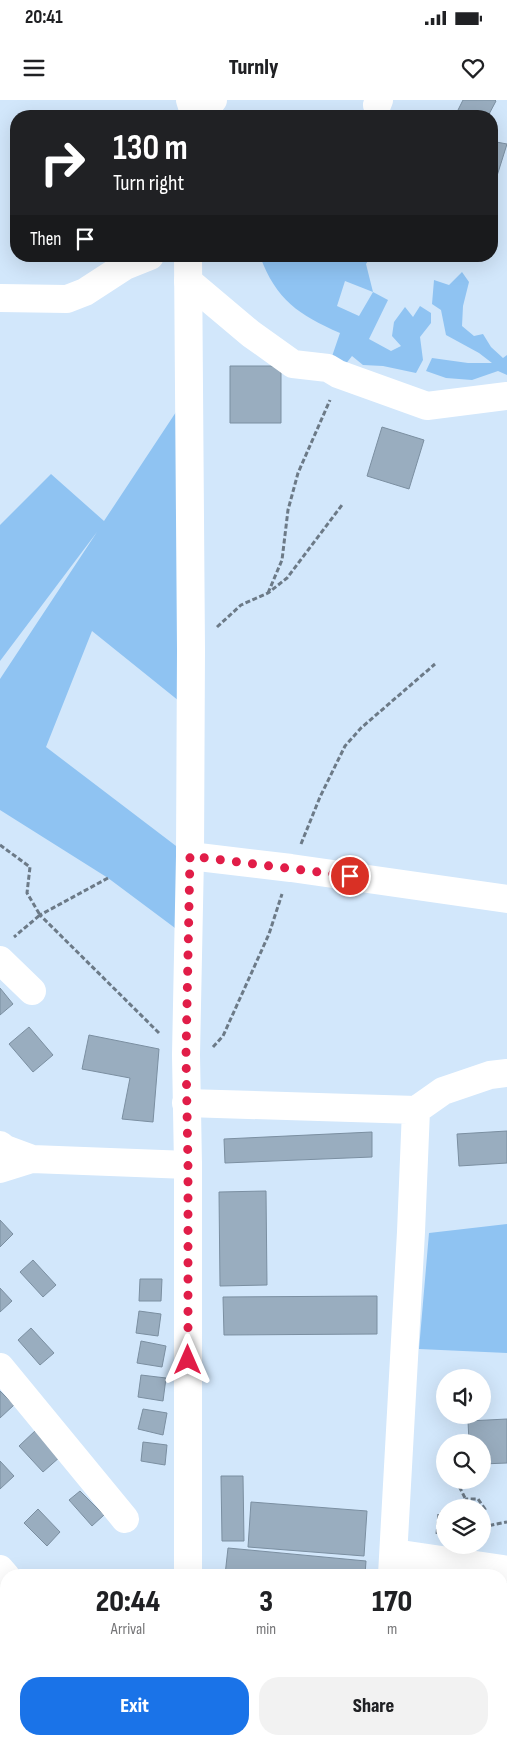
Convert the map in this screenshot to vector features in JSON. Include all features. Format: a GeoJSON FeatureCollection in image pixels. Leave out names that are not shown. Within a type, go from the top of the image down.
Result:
{"type":"FeatureCollection","features":[{"type":"Feature","properties":{"kind":"street"},"geometry":{"type":"LineString","coordinates":[[203,110],[214,100]]}},
{"type":"Feature","properties":{"kind":"street"},"geometry":{"type":"LineString","coordinates":[[0,298],[67,299],[85,292],[125,266],[135,262]]}},
{"type":"Feature","properties":{"kind":"street"},"geometry":{"type":"LineString","coordinates":[[188,269],[251,334],[293,364],[328,368],[338,374],[427,406],[507,396]]}},
{"type":"Feature","properties":{"kind":"street"},"geometry":{"type":"LineString","coordinates":[[188,269],[191,650],[190,856],[186,1055],[188,1166],[188,1569]]}},
{"type":"Feature","properties":{"kind":"street"},"geometry":{"type":"LineString","coordinates":[[190,856],[291,868],[507,899]]}},
{"type":"Feature","properties":{"kind":"street"},"geometry":{"type":"LineString","coordinates":[[7,949],[32,991]]}},
{"type":"Feature","properties":{"kind":"street"},"geometry":{"type":"LineString","coordinates":[[186,1103],[416,1110],[443,1091],[490,1075],[507,1072]]}},
{"type":"Feature","properties":{"kind":"street"},"geometry":{"type":"LineString","coordinates":[[416,1110],[393,1564],[503,1569]]}},
{"type":"Feature","properties":{"kind":"street"},"geometry":{"type":"LineString","coordinates":[[0,1145],[5,1149],[32,1159],[188,1166]]}},
{"type":"Feature","properties":{"kind":"street"},"geometry":{"type":"LineString","coordinates":[[0,1169],[32,1159]]}},
{"type":"Feature","properties":{"kind":"street"},"geometry":{"type":"LineString","coordinates":[[0,1367],[125,1520]]}},
{"type":"Feature","properties":{"kind":"path"},"geometry":{"type":"LineString","coordinates":[[268,593],[282,560],[288,510],[298,473],[334,392],[338,374]]}},
{"type":"Feature","properties":{"kind":"path"},"geometry":{"type":"LineString","coordinates":[[191,650],[241,605],[268,593],[287,578],[342,504]]}},
{"type":"Feature","properties":{"kind":"path"},"geometry":{"type":"LineString","coordinates":[[0,845],[30,867],[27,893],[40,915],[172,1046],[186,1055]]}},
{"type":"Feature","properties":{"kind":"path"},"geometry":{"type":"LineString","coordinates":[[7,949],[40,915],[108,878]]}},
{"type":"Feature","properties":{"kind":"path"},"geometry":{"type":"LineString","coordinates":[[491,1525],[507,1522]]}},
{"type":"Feature","properties":{"kind":"shaded area"},"geometry":{"type":"Polygon","coordinates":[[[262,262],[367,262],[366,264],[373,292],[388,300],[369,339],[391,351],[401,346],[392,336],[394,322],[405,307],[413,317],[420,306],[431,313],[431,323],[420,337],[423,360],[416,373],[383,366],[363,365],[352,356],[338,374],[328,368],[340,333],[312,320],[301,312],[273,284],[262,262]],[[345,281],[337,306],[359,316],[373,292],[345,281]]]}},
{"type":"Feature","properties":{"kind":"shaded area"},"geometry":{"type":"Polygon","coordinates":[[[462,272],[469,282],[463,306],[462,326],[474,336],[483,334],[491,347],[503,358],[507,355],[507,375],[498,371],[472,380],[446,378],[426,371],[432,358],[468,363],[492,363],[479,353],[446,335],[441,310],[432,304],[434,280],[449,285],[462,272]]]}},
{"type":"Feature","properties":{"kind":"shaded area"},"geometry":{"type":"Polygon","coordinates":[[[178,409],[179,701],[92,631],[46,747],[180,849],[175,928],[108,878],[0,810],[0,679],[97,532],[0,661],[0,525],[51,474],[104,521],[178,409]]]}},
{"type":"Feature","properties":{"kind":"shaded area"},"geometry":{"type":"Polygon","coordinates":[[[507,1224],[507,1353],[419,1349],[429,1233],[507,1224]]]}},
{"type":"Feature","properties":{"kind":"building"},"geometry":{"type":"Polygon","coordinates":[[[463,100],[496,101],[491,110],[458,110],[463,100]]]}},
{"type":"Feature","properties":{"kind":"building"},"geometry":{"type":"Polygon","coordinates":[[[498,142],[507,144],[498,173],[498,142]]]}},
{"type":"Feature","properties":{"kind":"building"},"geometry":{"type":"Polygon","coordinates":[[[230,366],[281,366],[281,423],[230,423],[230,366]]]}},
{"type":"Feature","properties":{"kind":"building"},"geometry":{"type":"Polygon","coordinates":[[[382,427],[424,440],[409,489],[367,476],[382,427]]]}},
{"type":"Feature","properties":{"kind":"building"},"geometry":{"type":"Polygon","coordinates":[[[0,988],[13,1004],[0,1015],[0,988]]]}},
{"type":"Feature","properties":{"kind":"building"},"geometry":{"type":"Polygon","coordinates":[[[29,1027],[53,1055],[33,1072],[9,1044],[29,1027]]]}},
{"type":"Feature","properties":{"kind":"building"},"geometry":{"type":"Polygon","coordinates":[[[89,1035],[159,1049],[153,1122],[122,1119],[130,1078],[82,1069],[89,1035]]]}},
{"type":"Feature","properties":{"kind":"building"},"geometry":{"type":"Polygon","coordinates":[[[507,1131],[507,1163],[459,1166],[457,1134],[507,1131]]]}},
{"type":"Feature","properties":{"kind":"building"},"geometry":{"type":"Polygon","coordinates":[[[372,1132],[372,1157],[225,1163],[224,1139],[372,1132]]]}},
{"type":"Feature","properties":{"kind":"building"},"geometry":{"type":"Polygon","coordinates":[[[266,1191],[267,1285],[220,1286],[219,1192],[266,1191]]]}},
{"type":"Feature","properties":{"kind":"building"},"geometry":{"type":"Polygon","coordinates":[[[0,1220],[13,1234],[0,1247],[0,1220]]]}},
{"type":"Feature","properties":{"kind":"building"},"geometry":{"type":"Polygon","coordinates":[[[33,1260],[56,1285],[43,1297],[20,1272],[33,1260]]]}},
{"type":"Feature","properties":{"kind":"building"},"geometry":{"type":"Polygon","coordinates":[[[140,1279],[162,1279],[161,1301],[139,1301],[140,1279]]]}},
{"type":"Feature","properties":{"kind":"building"},"geometry":{"type":"Polygon","coordinates":[[[0,1288],[12,1301],[0,1312],[0,1288]]]}},
{"type":"Feature","properties":{"kind":"building"},"geometry":{"type":"Polygon","coordinates":[[[377,1296],[377,1334],[224,1335],[223,1297],[377,1296]]]}},
{"type":"Feature","properties":{"kind":"building"},"geometry":{"type":"Polygon","coordinates":[[[139,1311],[161,1314],[158,1336],[136,1333],[139,1311]]]}},
{"type":"Feature","properties":{"kind":"building"},"geometry":{"type":"Polygon","coordinates":[[[31,1328],[54,1353],[40,1365],[18,1340],[31,1328]]]}},
{"type":"Feature","properties":{"kind":"building"},"geometry":{"type":"Polygon","coordinates":[[[141,1341],[166,1346],[162,1367],[137,1363],[141,1341]]]}},
{"type":"Feature","properties":{"kind":"building"},"geometry":{"type":"Polygon","coordinates":[[[141,1375],[166,1378],[163,1401],[138,1397],[141,1375]]]}},
{"type":"Feature","properties":{"kind":"building"},"geometry":{"type":"Polygon","coordinates":[[[0,1391],[14,1405],[0,1418],[0,1391]]]}},
{"type":"Feature","properties":{"kind":"building"},"geometry":{"type":"Polygon","coordinates":[[[143,1409],[167,1413],[163,1435],[138,1429],[143,1409]]]}},
{"type":"Feature","properties":{"kind":"building"},"geometry":{"type":"Polygon","coordinates":[[[507,1419],[507,1463],[491,1464],[491,1434],[469,1434],[468,1424],[491,1424],[491,1420],[507,1419]]]}},
{"type":"Feature","properties":{"kind":"building"},"geometry":{"type":"Polygon","coordinates":[[[36,1430],[61,1456],[43,1472],[19,1446],[36,1430]]]}},
{"type":"Feature","properties":{"kind":"building"},"geometry":{"type":"Polygon","coordinates":[[[143,1442],[167,1445],[165,1465],[141,1461],[143,1442]]]}},
{"type":"Feature","properties":{"kind":"building"},"geometry":{"type":"Polygon","coordinates":[[[0,1461],[14,1476],[0,1489],[0,1461]]]}},
{"type":"Feature","properties":{"kind":"building"},"geometry":{"type":"Polygon","coordinates":[[[221,1476],[243,1476],[244,1541],[222,1541],[221,1476]]]}},
{"type":"Feature","properties":{"kind":"building"},"geometry":{"type":"Polygon","coordinates":[[[80,1491],[104,1515],[92,1526],[69,1500],[80,1491]]]}},
{"type":"Feature","properties":{"kind":"building"},"geometry":{"type":"Polygon","coordinates":[[[251,1502],[367,1511],[364,1556],[248,1547],[251,1502]]]}},
{"type":"Feature","properties":{"kind":"building"},"geometry":{"type":"Polygon","coordinates":[[[38,1509],[60,1532],[47,1546],[24,1523],[38,1509]]]}},
{"type":"Feature","properties":{"kind":"building"},"geometry":{"type":"Polygon","coordinates":[[[228,1548],[366,1561],[365,1569],[226,1569],[228,1548]]]}},
{"type":"Feature","properties":{"kind":"building"},"geometry":{"type":"Polygon","coordinates":[[[406,1565],[446,1569],[406,1569],[406,1565]]]}},
{"type":"Feature","properties":{"kind":"route"},"geometry":{"type":"LineString","coordinates":[[188,1360],[186,1055],[190,856],[350,876]]}}]}
